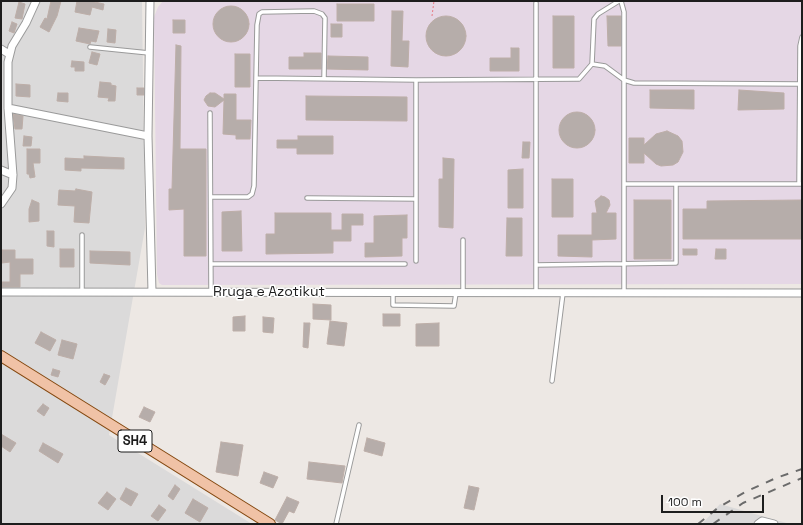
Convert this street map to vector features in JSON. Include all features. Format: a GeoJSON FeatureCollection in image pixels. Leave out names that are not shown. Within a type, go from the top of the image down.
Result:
{"type":"FeatureCollection","features":[{"type":"Feature","properties":{"kind":"main road","name":"SH4"},"geometry":{"type":"LineString","coordinates":[[1,356],[270,524]]}},
{"type":"Feature","properties":{"kind":"street"},"geometry":{"type":"LineString","coordinates":[[1,204],[12,188],[13,175],[8,108],[9,54],[36,1]]}},
{"type":"Feature","properties":{"kind":"street"},"geometry":{"type":"LineString","coordinates":[[150,1],[148,136],[152,292]]}},
{"type":"Feature","properties":{"kind":"street"},"geometry":{"type":"LineString","coordinates":[[1,49],[9,54]]}},
{"type":"Feature","properties":{"kind":"street"},"geometry":{"type":"LineString","coordinates":[[8,108],[148,136]]}},
{"type":"Feature","properties":{"kind":"street"},"geometry":{"type":"LineString","coordinates":[[1,170],[13,175]]}},
{"type":"Feature","properties":{"kind":"street","name":"Rruga e Azotikut"},"geometry":{"type":"LineString","coordinates":[[1,292],[802,293]]}},
{"type":"Feature","properties":{"kind":"street"},"geometry":{"type":"LineString","coordinates":[[758,524],[762,521],[774,524]]}},
{"type":"Feature","properties":{"kind":"lane"},"geometry":{"type":"LineString","coordinates":[[257,78],[416,80],[579,79],[592,64],[594,19],[620,1],[624,12],[624,292]]}},
{"type":"Feature","properties":{"kind":"lane"},"geometry":{"type":"LineString","coordinates":[[536,3],[536,292]]}},
{"type":"Feature","properties":{"kind":"lane"},"geometry":{"type":"LineString","coordinates":[[211,197],[242,198],[248,197],[252,194],[256,175],[257,25],[259,14],[266,12],[319,12],[324,18],[324,78]]}},
{"type":"Feature","properties":{"kind":"lane"},"geometry":{"type":"LineString","coordinates":[[624,184],[800,184],[800,46],[802,37]]}},
{"type":"Feature","properties":{"kind":"lane"},"geometry":{"type":"LineString","coordinates":[[90,47],[149,53]]}},
{"type":"Feature","properties":{"kind":"lane"},"geometry":{"type":"LineString","coordinates":[[592,64],[605,66],[624,80],[634,83],[800,84]]}},
{"type":"Feature","properties":{"kind":"lane"},"geometry":{"type":"LineString","coordinates":[[416,80],[416,260]]}},
{"type":"Feature","properties":{"kind":"lane"},"geometry":{"type":"LineString","coordinates":[[210,113],[211,292]]}},
{"type":"Feature","properties":{"kind":"lane"},"geometry":{"type":"LineString","coordinates":[[536,265],[676,263],[676,184]]}},
{"type":"Feature","properties":{"kind":"lane"},"geometry":{"type":"LineString","coordinates":[[307,198],[416,199]]}},
{"type":"Feature","properties":{"kind":"lane"},"geometry":{"type":"LineString","coordinates":[[82,235],[82,292]]}},
{"type":"Feature","properties":{"kind":"lane"},"geometry":{"type":"LineString","coordinates":[[393,292],[393,305],[454,306],[459,292],[463,240]]}},
{"type":"Feature","properties":{"kind":"lane"},"geometry":{"type":"LineString","coordinates":[[211,264],[405,264]]}},
{"type":"Feature","properties":{"kind":"lane"},"geometry":{"type":"LineString","coordinates":[[552,381],[563,292]]}},
{"type":"Feature","properties":{"kind":"lane"},"geometry":{"type":"LineString","coordinates":[[336,524],[359,425]]}},
{"type":"Feature","properties":{"kind":"path"},"geometry":{"type":"LineString","coordinates":[[432,16],[434,1]]}},
{"type":"Feature","properties":{"kind":"shaded area"},"geometry":{"type":"Polygon","coordinates":[[[1,1],[142,1],[145,228],[109,435],[252,524],[1,524],[1,1]]]}},
{"type":"Feature","properties":{"kind":"shaded area"},"geometry":{"type":"Polygon","coordinates":[[[163,1],[802,1],[802,284],[162,285],[159,283],[157,274],[154,17],[158,7],[163,1]]]}},
{"type":"Feature","properties":{"kind":"shaded area"},"geometry":{"type":"Polygon","coordinates":[[[720,504],[790,524],[702,524],[720,504]]]}},
{"type":"Feature","properties":{"kind":"building"},"geometry":{"type":"Polygon","coordinates":[[[51,1],[61,1],[57,16],[49,32],[40,27],[45,18],[47,19],[51,1]]]}},
{"type":"Feature","properties":{"kind":"building"},"geometry":{"type":"Polygon","coordinates":[[[77,1],[90,1],[104,4],[103,10],[92,7],[90,15],[75,12],[77,1]]]}},
{"type":"Feature","properties":{"kind":"building"},"geometry":{"type":"Polygon","coordinates":[[[19,2],[25,4],[22,19],[15,18],[19,2]]]}},
{"type":"Feature","properties":{"kind":"building"},"geometry":{"type":"Polygon","coordinates":[[[337,4],[374,4],[374,21],[337,21],[337,4]]]}},
{"type":"Feature","properties":{"kind":"building"},"geometry":{"type":"Polygon","coordinates":[[[231,6],[244,11],[249,24],[244,37],[231,42],[218,37],[213,24],[218,11],[231,6]]]}},
{"type":"Feature","properties":{"kind":"building"},"geometry":{"type":"Polygon","coordinates":[[[392,11],[403,11],[402,41],[409,41],[408,67],[391,66],[392,11]]]}},
{"type":"Feature","properties":{"kind":"building"},"geometry":{"type":"Polygon","coordinates":[[[446,16],[460,22],[466,36],[460,50],[446,56],[432,50],[426,36],[432,22],[446,16]]]}},
{"type":"Feature","properties":{"kind":"building"},"geometry":{"type":"Polygon","coordinates":[[[553,16],[574,16],[574,68],[553,68],[553,16]]]}},
{"type":"Feature","properties":{"kind":"building"},"geometry":{"type":"Polygon","coordinates":[[[607,16],[621,16],[621,46],[608,46],[607,16]]]}},
{"type":"Feature","properties":{"kind":"building"},"geometry":{"type":"Polygon","coordinates":[[[173,20],[185,20],[185,33],[173,33],[173,20]]]}},
{"type":"Feature","properties":{"kind":"building"},"geometry":{"type":"Polygon","coordinates":[[[12,22],[17,24],[14,33],[9,31],[12,22]]]}},
{"type":"Feature","properties":{"kind":"building"},"geometry":{"type":"Polygon","coordinates":[[[331,24],[342,24],[342,37],[331,37],[331,24]]]}},
{"type":"Feature","properties":{"kind":"building"},"geometry":{"type":"Polygon","coordinates":[[[79,28],[99,31],[96,42],[91,41],[90,44],[76,41],[79,28]]]}},
{"type":"Feature","properties":{"kind":"building"},"geometry":{"type":"Polygon","coordinates":[[[108,29],[116,30],[115,43],[107,42],[108,29]]]}},
{"type":"Feature","properties":{"kind":"building"},"geometry":{"type":"Polygon","coordinates":[[[176,45],[181,46],[180,149],[206,149],[206,256],[184,256],[184,209],[169,210],[169,189],[172,189],[176,45]]]}},
{"type":"Feature","properties":{"kind":"building"},"geometry":{"type":"Polygon","coordinates":[[[511,48],[519,48],[519,71],[490,71],[490,58],[511,58],[511,48]]]}},
{"type":"Feature","properties":{"kind":"building"},"geometry":{"type":"Polygon","coordinates":[[[92,52],[100,54],[97,65],[89,63],[92,52]]]}},
{"type":"Feature","properties":{"kind":"building"},"geometry":{"type":"Polygon","coordinates":[[[304,53],[321,53],[321,69],[289,69],[289,57],[304,57],[304,53]]]}},
{"type":"Feature","properties":{"kind":"building"},"geometry":{"type":"Polygon","coordinates":[[[235,54],[250,54],[250,87],[235,87],[235,54]]]}},
{"type":"Feature","properties":{"kind":"building"},"geometry":{"type":"Polygon","coordinates":[[[328,56],[368,57],[368,70],[327,69],[328,56]]]}},
{"type":"Feature","properties":{"kind":"building"},"geometry":{"type":"Polygon","coordinates":[[[72,61],[84,62],[84,71],[75,71],[75,67],[71,67],[72,61]]]}},
{"type":"Feature","properties":{"kind":"building"},"geometry":{"type":"Polygon","coordinates":[[[100,82],[111,83],[111,85],[116,86],[115,101],[108,101],[109,98],[98,97],[100,82]]]}},
{"type":"Feature","properties":{"kind":"building"},"geometry":{"type":"Polygon","coordinates":[[[16,84],[30,85],[30,97],[16,96],[16,84]]]}},
{"type":"Feature","properties":{"kind":"building"},"geometry":{"type":"Polygon","coordinates":[[[137,88],[144,88],[144,95],[137,95],[137,88]]]}},
{"type":"Feature","properties":{"kind":"building"},"geometry":{"type":"Polygon","coordinates":[[[650,90],[694,90],[694,109],[650,108],[650,90]]]}},
{"type":"Feature","properties":{"kind":"building"},"geometry":{"type":"Polygon","coordinates":[[[739,90],[784,93],[784,109],[738,110],[739,90]]]}},
{"type":"Feature","properties":{"kind":"building"},"geometry":{"type":"Polygon","coordinates":[[[58,93],[68,93],[68,102],[57,101],[58,93]]]}},
{"type":"Feature","properties":{"kind":"building"},"geometry":{"type":"Polygon","coordinates":[[[210,93],[215,93],[224,99],[224,94],[236,94],[236,120],[251,120],[250,139],[236,139],[236,135],[223,134],[224,100],[215,107],[208,106],[204,100],[210,93]]]}},
{"type":"Feature","properties":{"kind":"building"},"geometry":{"type":"Polygon","coordinates":[[[306,96],[407,97],[407,121],[306,120],[306,96]]]}},
{"type":"Feature","properties":{"kind":"building"},"geometry":{"type":"Polygon","coordinates":[[[577,112],[590,117],[595,130],[590,143],[577,148],[564,143],[559,130],[564,117],[577,112]]]}},
{"type":"Feature","properties":{"kind":"building"},"geometry":{"type":"Polygon","coordinates":[[[13,114],[23,116],[22,129],[15,129],[13,114]]]}},
{"type":"Feature","properties":{"kind":"building"},"geometry":{"type":"Polygon","coordinates":[[[667,131],[678,136],[682,141],[683,152],[678,162],[673,165],[661,166],[656,164],[644,153],[644,163],[629,163],[629,138],[644,138],[644,145],[656,134],[667,131]]]}},
{"type":"Feature","properties":{"kind":"building"},"geometry":{"type":"Polygon","coordinates":[[[24,136],[32,137],[31,146],[23,146],[24,136]]]}},
{"type":"Feature","properties":{"kind":"building"},"geometry":{"type":"Polygon","coordinates":[[[298,136],[333,136],[333,154],[297,154],[297,148],[277,148],[277,140],[298,140],[298,136]]]}},
{"type":"Feature","properties":{"kind":"building"},"geometry":{"type":"Polygon","coordinates":[[[523,142],[530,142],[529,158],[522,158],[523,142]]]}},
{"type":"Feature","properties":{"kind":"building"},"geometry":{"type":"Polygon","coordinates":[[[27,149],[40,149],[40,163],[33,163],[35,177],[30,178],[29,174],[27,174],[27,149]]]}},
{"type":"Feature","properties":{"kind":"building"},"geometry":{"type":"Polygon","coordinates":[[[84,156],[124,158],[124,169],[81,168],[81,171],[65,170],[65,158],[84,159],[84,156]]]}},
{"type":"Feature","properties":{"kind":"building"},"geometry":{"type":"Polygon","coordinates":[[[443,158],[454,159],[453,228],[439,227],[439,179],[443,179],[443,158]]]}},
{"type":"Feature","properties":{"kind":"building"},"geometry":{"type":"Polygon","coordinates":[[[523,169],[523,208],[508,208],[508,170],[523,169]]]}},
{"type":"Feature","properties":{"kind":"building"},"geometry":{"type":"Polygon","coordinates":[[[552,179],[573,179],[573,217],[552,217],[552,179]]]}},
{"type":"Feature","properties":{"kind":"building"},"geometry":{"type":"Polygon","coordinates":[[[76,189],[92,192],[89,223],[74,222],[75,206],[58,205],[59,190],[75,191],[76,189]]]}},
{"type":"Feature","properties":{"kind":"building"},"geometry":{"type":"Polygon","coordinates":[[[601,196],[609,200],[610,205],[606,213],[616,213],[616,239],[592,240],[592,257],[558,256],[558,235],[592,235],[592,213],[597,213],[595,201],[601,196]]]}},
{"type":"Feature","properties":{"kind":"building"},"geometry":{"type":"Polygon","coordinates":[[[32,200],[39,203],[39,221],[29,222],[29,209],[32,200]]]}},
{"type":"Feature","properties":{"kind":"building"},"geometry":{"type":"Polygon","coordinates":[[[634,200],[671,200],[671,259],[634,259],[634,200]]]}},
{"type":"Feature","properties":{"kind":"building"},"geometry":{"type":"Polygon","coordinates":[[[802,200],[802,239],[683,239],[683,209],[707,209],[707,201],[802,200]]]}},
{"type":"Feature","properties":{"kind":"building"},"geometry":{"type":"Polygon","coordinates":[[[241,211],[242,251],[222,251],[222,212],[241,211]]]}},
{"type":"Feature","properties":{"kind":"building"},"geometry":{"type":"Polygon","coordinates":[[[275,213],[331,213],[331,230],[342,230],[342,214],[363,214],[363,225],[351,225],[351,241],[333,241],[333,253],[266,254],[266,234],[275,234],[275,213]]]}},
{"type":"Feature","properties":{"kind":"building"},"geometry":{"type":"Polygon","coordinates":[[[407,215],[407,238],[402,238],[402,256],[365,257],[365,243],[374,243],[374,216],[407,215]]]}},
{"type":"Feature","properties":{"kind":"building"},"geometry":{"type":"Polygon","coordinates":[[[507,218],[522,218],[522,256],[506,256],[507,218]]]}},
{"type":"Feature","properties":{"kind":"building"},"geometry":{"type":"Polygon","coordinates":[[[47,231],[54,231],[54,247],[47,246],[47,231]]]}},
{"type":"Feature","properties":{"kind":"building"},"geometry":{"type":"Polygon","coordinates":[[[60,249],[74,249],[74,267],[60,267],[60,249]]]}},
{"type":"Feature","properties":{"kind":"building"},"geometry":{"type":"Polygon","coordinates":[[[683,249],[697,249],[697,255],[683,255],[683,249]]]}},
{"type":"Feature","properties":{"kind":"building"},"geometry":{"type":"Polygon","coordinates":[[[716,249],[726,249],[726,259],[715,259],[716,249]]]}},
{"type":"Feature","properties":{"kind":"building"},"geometry":{"type":"Polygon","coordinates":[[[2,250],[15,250],[15,259],[33,259],[33,274],[20,274],[20,287],[2,287],[2,282],[10,282],[10,262],[2,263],[2,250]]]}},
{"type":"Feature","properties":{"kind":"building"},"geometry":{"type":"Polygon","coordinates":[[[90,251],[130,252],[130,265],[90,263],[90,251]]]}},
{"type":"Feature","properties":{"kind":"building"},"geometry":{"type":"Polygon","coordinates":[[[313,304],[331,305],[331,320],[313,319],[313,304]]]}},
{"type":"Feature","properties":{"kind":"building"},"geometry":{"type":"Polygon","coordinates":[[[383,314],[400,314],[400,326],[383,326],[383,314]]]}},
{"type":"Feature","properties":{"kind":"building"},"geometry":{"type":"Polygon","coordinates":[[[245,316],[245,331],[233,331],[233,317],[245,316]]]}},
{"type":"Feature","properties":{"kind":"building"},"geometry":{"type":"Polygon","coordinates":[[[263,317],[274,318],[273,333],[263,332],[263,317]]]}},
{"type":"Feature","properties":{"kind":"building"},"geometry":{"type":"Polygon","coordinates":[[[330,321],[347,323],[344,346],[327,344],[330,321]]]}},
{"type":"Feature","properties":{"kind":"building"},"geometry":{"type":"Polygon","coordinates":[[[304,323],[310,323],[308,348],[303,347],[304,323]]]}},
{"type":"Feature","properties":{"kind":"building"},"geometry":{"type":"Polygon","coordinates":[[[439,323],[439,346],[416,346],[416,324],[439,323]]]}},
{"type":"Feature","properties":{"kind":"building"},"geometry":{"type":"Polygon","coordinates":[[[41,332],[56,340],[50,351],[35,343],[41,332]]]}},
{"type":"Feature","properties":{"kind":"building"},"geometry":{"type":"Polygon","coordinates":[[[62,340],[77,344],[73,359],[58,355],[62,340]]]}},
{"type":"Feature","properties":{"kind":"building"},"geometry":{"type":"Polygon","coordinates":[[[53,369],[60,371],[58,377],[51,375],[53,369]]]}},
{"type":"Feature","properties":{"kind":"building"},"geometry":{"type":"Polygon","coordinates":[[[104,374],[110,376],[105,385],[100,382],[104,374]]]}},
{"type":"Feature","properties":{"kind":"building"},"geometry":{"type":"Polygon","coordinates":[[[43,404],[49,408],[44,416],[37,411],[43,404]]]}},
{"type":"Feature","properties":{"kind":"building"},"geometry":{"type":"Polygon","coordinates":[[[144,407],[155,412],[150,422],[139,417],[144,407]]]}},
{"type":"Feature","properties":{"kind":"building"},"geometry":{"type":"Polygon","coordinates":[[[1,434],[16,443],[10,452],[1,446],[1,434]]]}},
{"type":"Feature","properties":{"kind":"building"},"geometry":{"type":"Polygon","coordinates":[[[367,438],[385,443],[382,456],[364,451],[367,438]]]}},
{"type":"Feature","properties":{"kind":"building"},"geometry":{"type":"Polygon","coordinates":[[[221,442],[243,445],[238,476],[216,472],[221,442]]]}},
{"type":"Feature","properties":{"kind":"building"},"geometry":{"type":"Polygon","coordinates":[[[43,443],[63,454],[58,463],[39,451],[43,443]]]}},
{"type":"Feature","properties":{"kind":"building"},"geometry":{"type":"Polygon","coordinates":[[[309,462],[345,466],[342,483],[307,479],[309,462]]]}},
{"type":"Feature","properties":{"kind":"building"},"geometry":{"type":"Polygon","coordinates":[[[264,472],[278,477],[273,488],[260,483],[264,472]]]}},
{"type":"Feature","properties":{"kind":"building"},"geometry":{"type":"Polygon","coordinates":[[[175,485],[180,489],[173,500],[168,496],[175,485]]]}},
{"type":"Feature","properties":{"kind":"building"},"geometry":{"type":"Polygon","coordinates":[[[469,486],[479,488],[474,510],[464,508],[469,486]]]}},
{"type":"Feature","properties":{"kind":"building"},"geometry":{"type":"Polygon","coordinates":[[[126,488],[138,494],[131,506],[120,499],[126,488]]]}},
{"type":"Feature","properties":{"kind":"building"},"geometry":{"type":"Polygon","coordinates":[[[107,492],[116,499],[108,510],[98,503],[107,492]]]}},
{"type":"Feature","properties":{"kind":"building"},"geometry":{"type":"Polygon","coordinates":[[[287,497],[299,502],[294,513],[289,511],[282,524],[275,520],[287,497]]]}},
{"type":"Feature","properties":{"kind":"building"},"geometry":{"type":"Polygon","coordinates":[[[193,499],[208,508],[200,522],[185,513],[193,499]]]}},
{"type":"Feature","properties":{"kind":"building"},"geometry":{"type":"Polygon","coordinates":[[[159,505],[166,510],[158,521],[151,516],[159,505]]]}},
{"type":"Feature","properties":{"kind":"railway"},"geometry":{"type":"LineString","coordinates":[[698,524],[719,507],[745,492],[776,478],[802,469]]}},
{"type":"Feature","properties":{"kind":"railway"},"geometry":{"type":"LineString","coordinates":[[713,524],[743,503],[802,478]]}}]}
